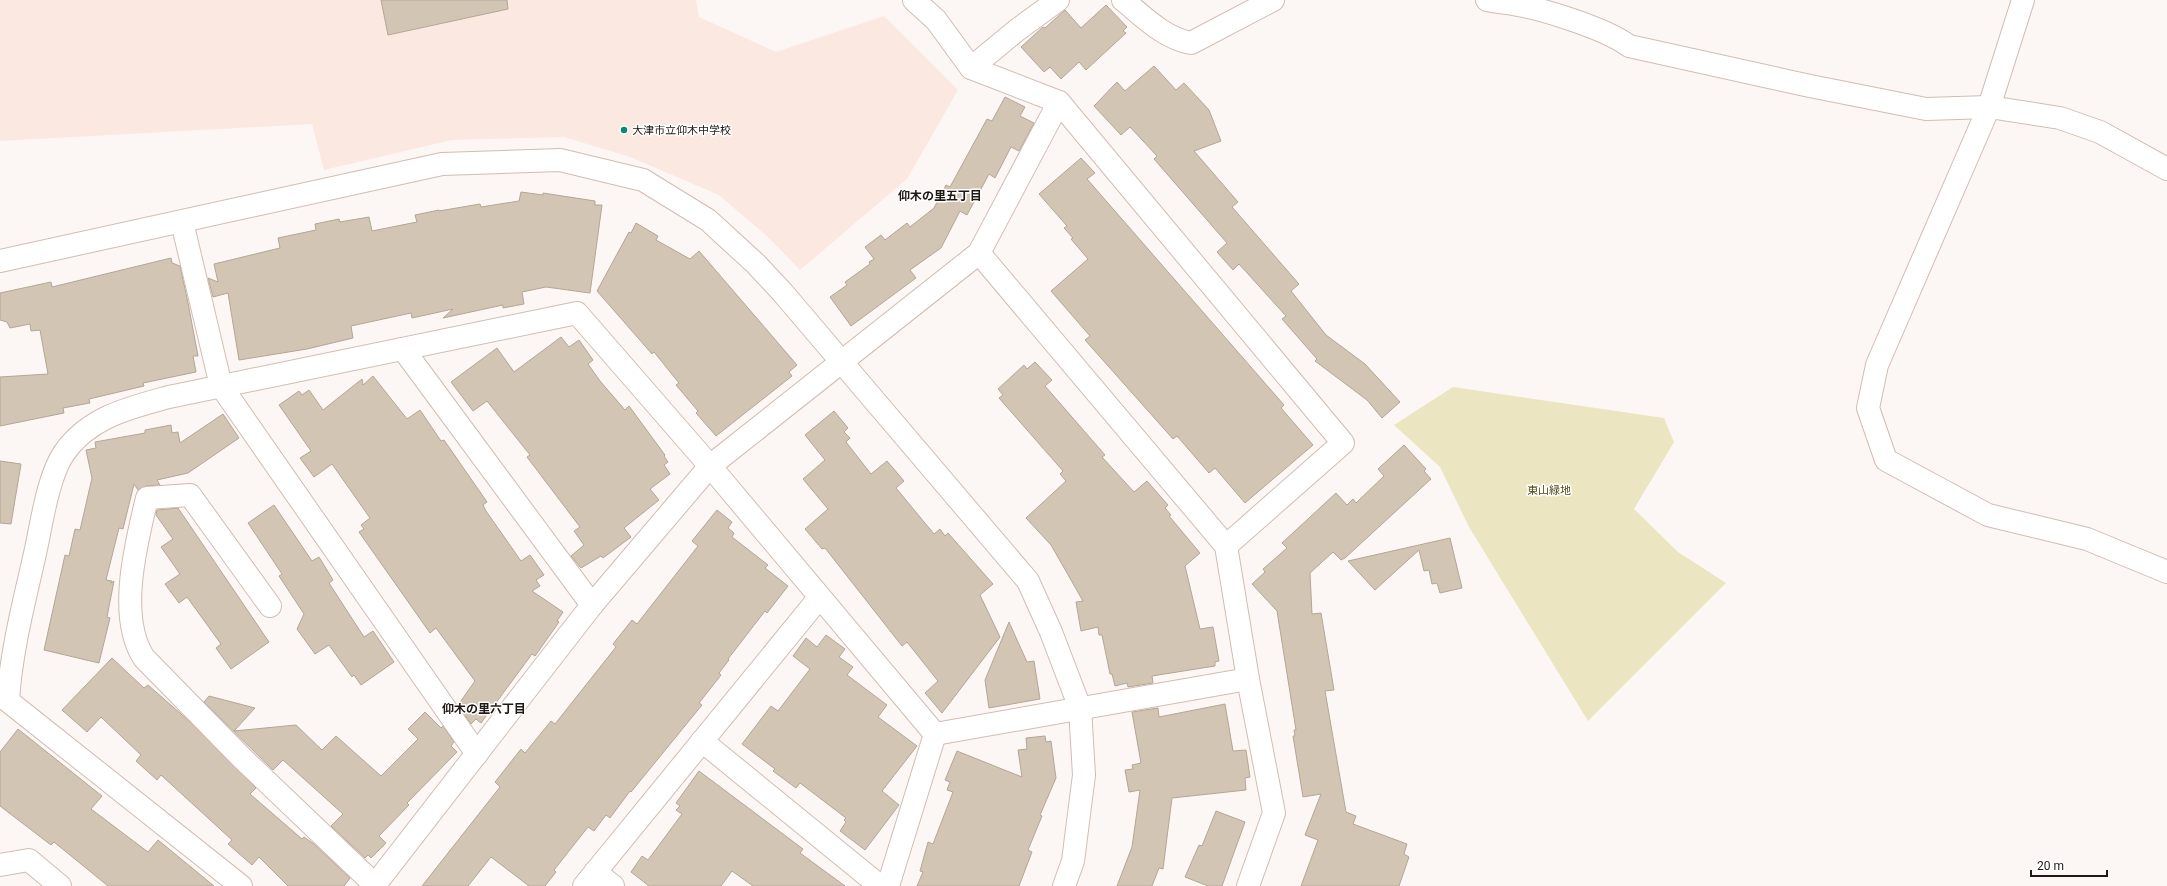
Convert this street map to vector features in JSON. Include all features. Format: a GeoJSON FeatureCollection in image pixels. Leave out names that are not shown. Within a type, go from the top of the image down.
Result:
{"type":"FeatureCollection","features":[{"type":"Feature","properties":{"kind":"street"},"geometry":{"type":"LineString","coordinates":[[914,0],[936,20],[971,68],[1059,102],[1343,443],[1226,546]]}},
{"type":"Feature","properties":{"kind":"street"},"geometry":{"type":"LineString","coordinates":[[971,68],[1017,30],[1058,0]]}},
{"type":"Feature","properties":{"kind":"street"},"geometry":{"type":"LineString","coordinates":[[1123,0],[1165,34],[1176,40],[1191,43],[1273,0]]}},
{"type":"Feature","properties":{"kind":"street"},"geometry":{"type":"LineString","coordinates":[[1487,0],[1509,3],[1549,13],[1616,36],[1629,46],[1810,86],[1926,109],[1989,107],[2060,118],[2100,132],[2167,169]]}},
{"type":"Feature","properties":{"kind":"street"},"geometry":{"type":"LineString","coordinates":[[2023,0],[1989,107],[1877,365],[1868,408],[1886,460],[1988,515],[2087,539],[2167,572]]}},
{"type":"Feature","properties":{"kind":"street"},"geometry":{"type":"LineString","coordinates":[[270,606],[190,495],[147,498],[136,552],[129,606],[131,625],[137,647],[144,658],[242,758],[375,885],[592,605],[710,466],[979,253],[1059,102]]}},
{"type":"Feature","properties":{"kind":"street"},"geometry":{"type":"LineString","coordinates":[[0,261],[442,164],[560,160],[643,180],[708,220],[756,264],[842,362],[1028,581],[1051,632],[1080,708],[1084,775],[1072,861],[1064,886]]}},
{"type":"Feature","properties":{"kind":"street"},"geometry":{"type":"LineString","coordinates":[[182,222],[221,386],[477,754]]}},
{"type":"Feature","properties":{"kind":"street"},"geometry":{"type":"LineString","coordinates":[[979,253],[1226,546],[1248,679],[1274,813],[1248,886]]}},
{"type":"Feature","properties":{"kind":"street"},"geometry":{"type":"LineString","coordinates":[[241,886],[4,706],[10,669],[50,488],[64,454],[82,434],[102,418],[141,404],[221,386],[577,313],[710,466],[819,598],[935,734]]}},
{"type":"Feature","properties":{"kind":"street"},"geometry":{"type":"LineString","coordinates":[[403,349],[592,605]]}},
{"type":"Feature","properties":{"kind":"street"},"geometry":{"type":"LineString","coordinates":[[613,886],[589,879],[819,598]]}},
{"type":"Feature","properties":{"kind":"street"},"geometry":{"type":"LineString","coordinates":[[935,734],[1248,679]]}},
{"type":"Feature","properties":{"kind":"street"},"geometry":{"type":"LineString","coordinates":[[888,886],[935,734]]}},
{"type":"Feature","properties":{"kind":"street"},"geometry":{"type":"LineString","coordinates":[[702,741],[880,886]]}},
{"type":"Feature","properties":{"kind":"street"},"geometry":{"type":"LineString","coordinates":[[0,865],[29,860],[60,886]]}},
{"type":"Feature","properties":{"kind":"shaded area","name":"大津市立仰木中学校"},"geometry":{"type":"Polygon","coordinates":[[[0,0],[696,0],[699,17],[776,52],[884,16],[958,90],[907,179],[800,270],[769,238],[719,195],[630,157],[564,137],[452,140],[324,170],[312,124],[0,141],[0,0]]]}},
{"type":"Feature","properties":{"kind":"green space","name":"東山緑地"},"geometry":{"type":"Polygon","coordinates":[[[1453,387],[1664,418],[1674,442],[1634,509],[1678,552],[1726,583],[1588,721],[1469,527],[1440,467],[1394,425],[1453,387]]]}},
{"type":"Feature","properties":{"kind":"building"},"geometry":{"type":"Polygon","coordinates":[[[381,0],[507,0],[508,9],[388,35],[381,0]]]}},
{"type":"Feature","properties":{"kind":"building"},"geometry":{"type":"Polygon","coordinates":[[[1106,5],[1127,27],[1123,31],[1126,33],[1086,70],[1079,62],[1061,79],[1050,67],[1044,72],[1021,47],[1065,10],[1081,28],[1106,5]]]}},
{"type":"Feature","properties":{"kind":"building"},"geometry":{"type":"Polygon","coordinates":[[[1154,66],[1176,90],[1184,83],[1209,110],[1221,141],[1194,151],[1238,202],[1232,207],[1299,284],[1291,291],[1326,335],[1365,364],[1400,402],[1382,418],[1367,400],[1315,361],[1317,359],[1282,319],[1286,316],[1239,264],[1233,270],[1217,252],[1227,243],[1154,159],[1157,156],[1130,127],[1121,135],[1094,106],[1117,82],[1125,91],[1154,66]]]}},
{"type":"Feature","properties":{"kind":"building"},"geometry":{"type":"Polygon","coordinates":[[[1005,97],[1025,107],[1020,116],[1034,123],[1019,151],[1011,147],[995,178],[989,174],[967,215],[960,211],[941,248],[910,270],[916,278],[851,326],[830,297],[847,285],[845,282],[870,264],[869,262],[874,259],[865,247],[881,235],[885,240],[907,223],[910,227],[934,208],[946,185],[950,187],[987,119],[992,121],[1005,97]]]}},
{"type":"Feature","properties":{"kind":"building"},"geometry":{"type":"Polygon","coordinates":[[[1081,158],[1095,173],[1087,179],[1284,405],[1281,408],[1313,445],[1245,503],[1215,468],[1209,473],[1177,436],[1173,439],[1085,340],[1090,336],[1051,291],[1088,259],[1064,228],[1067,226],[1039,194],[1081,158]]]}},
{"type":"Feature","properties":{"kind":"building"},"geometry":{"type":"Polygon","coordinates":[[[521,192],[543,195],[543,193],[595,201],[595,205],[602,205],[590,293],[546,287],[522,292],[524,304],[503,308],[503,305],[443,318],[453,309],[412,318],[411,313],[351,326],[353,338],[307,349],[239,360],[228,293],[213,297],[208,278],[218,282],[214,264],[280,248],[278,238],[316,230],[315,224],[339,219],[340,222],[369,217],[372,231],[417,222],[415,215],[439,210],[480,204],[481,207],[519,201],[521,192]]]}},
{"type":"Feature","properties":{"kind":"building"},"geometry":{"type":"Polygon","coordinates":[[[636,223],[658,236],[656,240],[690,259],[699,251],[797,365],[789,372],[792,376],[716,436],[696,413],[698,411],[676,385],[679,383],[654,352],[652,354],[597,291],[629,232],[631,233],[636,223]]]}},
{"type":"Feature","properties":{"kind":"building"},"geometry":{"type":"Polygon","coordinates":[[[171,258],[172,263],[180,266],[198,356],[193,356],[196,372],[143,383],[144,386],[89,399],[90,403],[63,408],[64,413],[0,426],[0,377],[48,374],[40,330],[31,331],[30,324],[10,328],[7,322],[0,320],[0,293],[51,282],[52,287],[171,258]]]}},
{"type":"Feature","properties":{"kind":"building"},"geometry":{"type":"Polygon","coordinates":[[[561,337],[569,347],[579,340],[593,360],[588,364],[600,381],[625,410],[629,406],[665,455],[664,456],[668,462],[664,465],[670,474],[650,489],[659,500],[624,528],[631,537],[603,558],[601,556],[581,568],[571,556],[584,545],[574,531],[580,527],[527,457],[530,455],[487,401],[473,411],[451,382],[497,348],[514,372],[561,337]]]}},
{"type":"Feature","properties":{"kind":"building"},"geometry":{"type":"Polygon","coordinates":[[[1035,362],[1052,380],[1045,386],[1105,455],[1102,457],[1134,492],[1147,481],[1168,505],[1165,508],[1171,515],[1169,516],[1200,553],[1185,566],[1200,629],[1213,627],[1219,661],[1215,662],[1215,666],[1152,676],[1153,683],[1128,687],[1127,683],[1115,686],[1112,674],[1110,674],[1102,635],[1099,635],[1098,627],[1081,631],[1076,602],[1083,601],[1051,545],[1026,518],[1066,481],[1060,474],[1063,471],[999,398],[1003,395],[998,389],[1024,365],[1027,369],[1035,362]]]}},
{"type":"Feature","properties":{"kind":"building"},"geometry":{"type":"Polygon","coordinates":[[[373,376],[407,419],[420,410],[441,441],[444,440],[487,502],[483,505],[486,511],[521,561],[530,555],[544,575],[536,580],[540,586],[532,591],[563,612],[557,621],[559,622],[535,656],[532,654],[481,723],[476,719],[471,724],[458,705],[475,681],[436,628],[430,633],[359,532],[364,529],[361,525],[370,518],[332,464],[314,477],[300,458],[311,451],[279,405],[299,391],[302,395],[309,390],[323,410],[362,379],[363,385],[373,376]]]}},
{"type":"Feature","properties":{"kind":"building"},"geometry":{"type":"Polygon","coordinates":[[[834,411],[848,428],[844,432],[850,438],[846,442],[871,474],[887,461],[904,481],[896,488],[934,534],[940,529],[945,536],[948,533],[993,584],[980,595],[1000,637],[942,713],[925,693],[938,681],[907,642],[902,646],[825,548],[822,549],[805,529],[828,509],[803,479],[825,460],[805,435],[834,411]]]}},
{"type":"Feature","properties":{"kind":"building"},"geometry":{"type":"Polygon","coordinates":[[[223,414],[239,438],[188,473],[157,480],[160,485],[146,486],[138,490],[134,484],[123,529],[119,528],[106,580],[112,581],[111,583],[114,581],[107,617],[110,618],[99,663],[44,650],[65,555],[69,556],[75,529],[80,530],[92,478],[86,450],[96,448],[95,442],[145,433],[145,430],[171,425],[172,433],[178,432],[180,443],[223,414]]]}},
{"type":"Feature","properties":{"kind":"building"},"geometry":{"type":"Polygon","coordinates":[[[1404,445],[1426,469],[1424,471],[1431,479],[1345,558],[1341,560],[1333,552],[1310,573],[1312,614],[1321,613],[1334,690],[1325,691],[1346,812],[1356,816],[1353,824],[1407,844],[1404,854],[1409,857],[1399,886],[1301,886],[1318,840],[1305,835],[1321,794],[1303,797],[1293,736],[1295,736],[1294,730],[1296,730],[1277,611],[1252,584],[1265,572],[1263,569],[1287,548],[1282,543],[1336,493],[1347,505],[1353,499],[1356,503],[1384,476],[1378,469],[1404,445]]]}},
{"type":"Feature","properties":{"kind":"building"},"geometry":{"type":"Polygon","coordinates":[[[0,461],[21,464],[11,524],[0,523],[0,461]]]}},
{"type":"Feature","properties":{"kind":"building"},"geometry":{"type":"Polygon","coordinates":[[[274,505],[312,561],[319,557],[333,580],[329,583],[364,637],[373,631],[394,662],[361,685],[354,675],[352,677],[329,645],[315,654],[297,629],[304,614],[279,576],[282,574],[248,523],[274,505]]]}},
{"type":"Feature","properties":{"kind":"building"},"geometry":{"type":"Polygon","coordinates":[[[178,508],[269,642],[231,669],[216,648],[221,644],[187,597],[179,603],[165,584],[180,574],[161,547],[173,539],[156,515],[157,510],[178,508]]]}},
{"type":"Feature","properties":{"kind":"building"},"geometry":{"type":"Polygon","coordinates":[[[717,510],[732,522],[728,528],[734,533],[732,537],[768,565],[765,568],[788,586],[767,613],[765,611],[728,659],[729,660],[719,673],[721,675],[699,703],[702,705],[631,792],[630,791],[610,818],[606,815],[594,831],[588,827],[554,870],[556,872],[545,886],[529,886],[491,857],[468,886],[422,886],[500,787],[495,782],[521,749],[525,753],[551,721],[555,724],[616,647],[613,644],[632,620],[637,624],[698,546],[692,541],[717,510]]]}},
{"type":"Feature","properties":{"kind":"building"},"geometry":{"type":"Polygon","coordinates":[[[1450,538],[1462,588],[1440,593],[1437,583],[1432,584],[1429,570],[1424,571],[1419,550],[1375,590],[1348,561],[1450,538]]]}},
{"type":"Feature","properties":{"kind":"building"},"geometry":{"type":"Polygon","coordinates":[[[1009,622],[1027,662],[1034,661],[1040,699],[989,708],[985,680],[1009,622]]]}},
{"type":"Feature","properties":{"kind":"building"},"geometry":{"type":"Polygon","coordinates":[[[826,635],[845,649],[839,657],[853,667],[847,675],[887,705],[878,717],[917,746],[882,791],[899,805],[865,850],[840,831],[846,822],[844,820],[846,818],[800,783],[796,788],[773,771],[775,769],[742,744],[771,706],[778,711],[810,669],[793,656],[806,638],[817,647],[826,635]]]}},
{"type":"Feature","properties":{"kind":"building"},"geometry":{"type":"Polygon","coordinates":[[[112,658],[144,688],[148,685],[189,721],[256,788],[250,794],[302,839],[304,837],[314,844],[350,878],[344,886],[288,886],[259,857],[252,865],[228,844],[232,840],[161,775],[157,780],[136,761],[141,755],[101,717],[87,732],[62,710],[112,658]]]}},
{"type":"Feature","properties":{"kind":"building"},"geometry":{"type":"Polygon","coordinates":[[[209,696],[255,708],[234,731],[296,725],[322,750],[336,736],[381,776],[418,739],[408,729],[425,712],[441,728],[443,726],[454,742],[451,746],[457,752],[407,803],[409,805],[379,836],[386,843],[371,858],[368,855],[365,858],[331,826],[343,814],[283,760],[273,770],[204,702],[209,696]]]}},
{"type":"Feature","properties":{"kind":"building"},"geometry":{"type":"Polygon","coordinates":[[[1225,704],[1233,751],[1246,750],[1250,777],[1245,778],[1246,790],[1172,798],[1163,869],[1159,868],[1152,886],[1117,886],[1132,847],[1140,790],[1129,792],[1125,770],[1133,769],[1132,765],[1141,763],[1132,712],[1158,708],[1159,717],[1225,704]]]}},
{"type":"Feature","properties":{"kind":"building"},"geometry":{"type":"Polygon","coordinates":[[[18,729],[102,796],[91,809],[148,852],[158,840],[214,886],[108,886],[54,842],[51,845],[0,806],[0,752],[18,729]]]}},
{"type":"Feature","properties":{"kind":"building"},"geometry":{"type":"Polygon","coordinates":[[[1045,736],[1046,742],[1051,741],[1056,778],[1040,815],[1042,816],[1028,850],[1032,852],[1019,886],[917,886],[923,872],[920,871],[928,842],[933,844],[953,792],[947,790],[950,782],[945,780],[957,751],[1022,777],[1018,750],[1027,749],[1026,738],[1045,736]]]}},
{"type":"Feature","properties":{"kind":"building"},"geometry":{"type":"Polygon","coordinates":[[[699,771],[803,849],[800,853],[845,886],[753,886],[732,871],[721,886],[649,886],[631,872],[642,856],[648,860],[682,814],[676,810],[680,806],[676,803],[699,771]]]}},
{"type":"Feature","properties":{"kind":"building"},"geometry":{"type":"Polygon","coordinates":[[[1216,811],[1245,822],[1222,886],[1208,886],[1185,877],[1199,845],[1202,846],[1216,811]]]}},
{"type":"Feature","properties":{"kind":"place","name":"大津市立仰木中学校"},"geometry":{"type":"Point","coordinates":[624,130]}},
{"type":"Feature","properties":{"kind":"district","name":"仰木の里五丁目"},"geometry":{"type":"Point","coordinates":[940,196]}},
{"type":"Feature","properties":{"kind":"district","name":"仰木の里六丁目"},"geometry":{"type":"Point","coordinates":[484,709]}}]}
